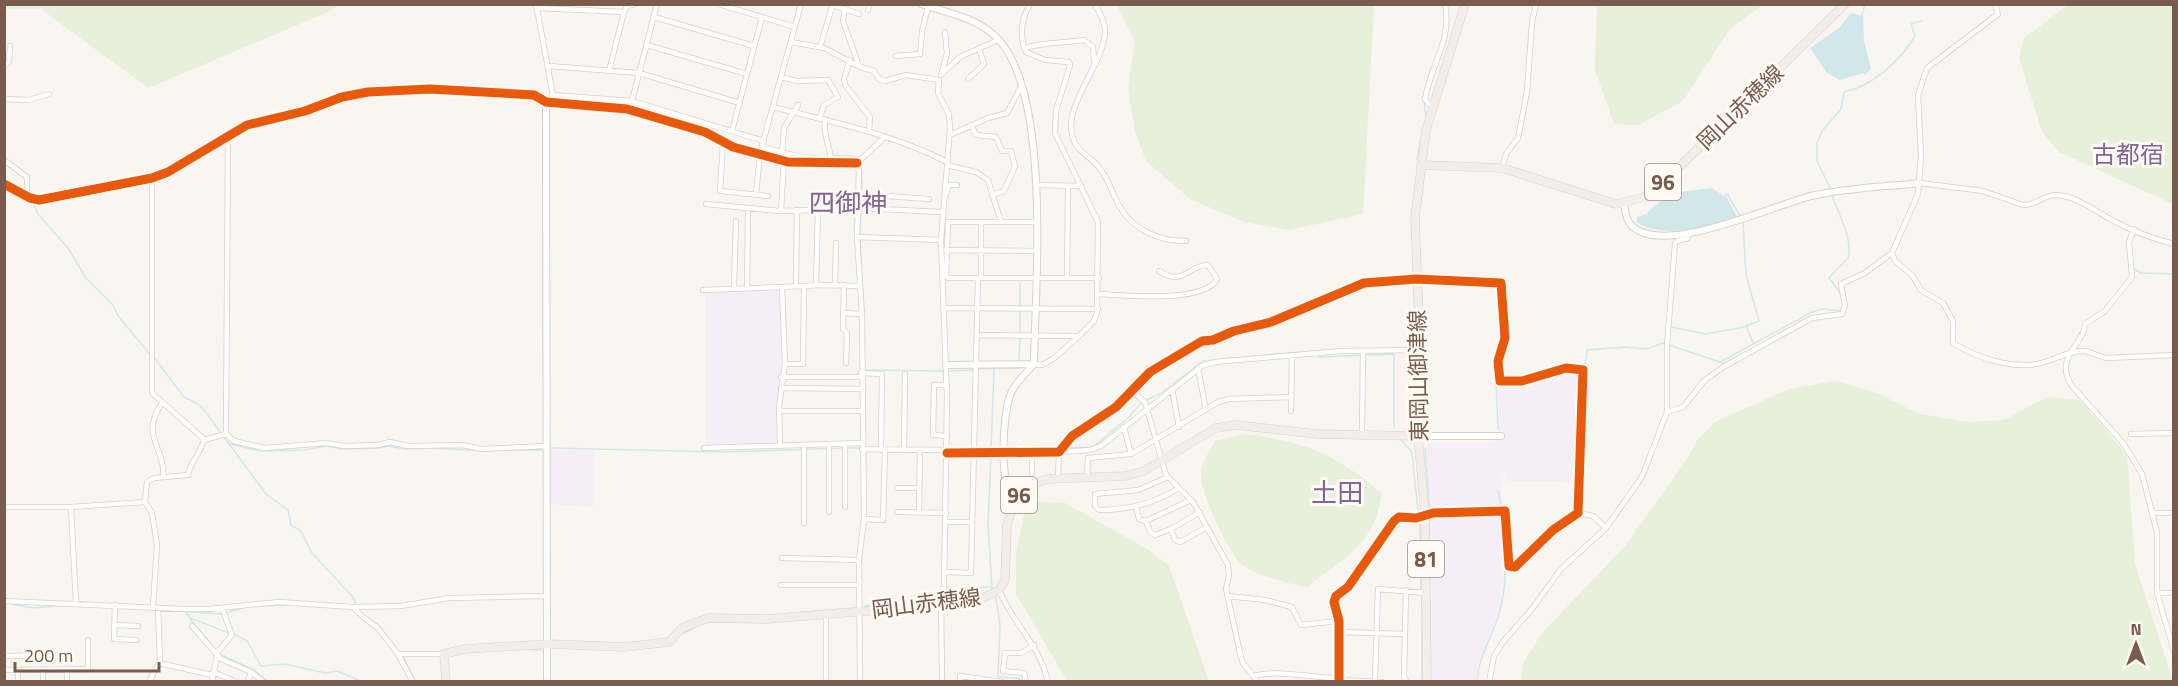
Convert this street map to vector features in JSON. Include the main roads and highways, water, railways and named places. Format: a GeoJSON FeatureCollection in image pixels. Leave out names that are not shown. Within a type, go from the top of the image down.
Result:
{"type":"FeatureCollection","features":[{"type":"Feature","properties":{"kind":"main road","name":"東岡山御津線"},"geometry":{"type":"LineString","coordinates":[[1427,681],[1423,593],[1425,514],[1418,436],[1420,350],[1415,217],[1420,165],[1432,107],[1465,4]]}},
{"type":"Feature","properties":{"kind":"main road","name":"岡山赤穂線"},"geometry":{"type":"LineString","coordinates":[[1420,165],[1502,168],[1598,200],[1623,204],[1654,191],[1845,4]]}},
{"type":"Feature","properties":{"kind":"main road","name":"岡山赤穂線"},"geometry":{"type":"LineString","coordinates":[[446,681],[444,654],[465,649],[547,645],[624,648],[669,642],[682,628],[708,618],[767,619],[942,604],[983,598],[999,590],[1006,572],[1007,525],[1014,502],[1033,484],[1058,478],[1126,476],[1144,471],[1216,428],[1236,425],[1317,434],[1418,436]]}},
{"type":"Feature","properties":{"kind":"water"},"geometry":{"type":"Polygon","coordinates":[[[1851,13],[1863,16],[1864,41],[1871,69],[1865,75],[1863,73],[1840,80],[1827,73],[1810,48],[1839,28],[1851,13]]]}},
{"type":"Feature","properties":{"kind":"water"},"geometry":{"type":"Polygon","coordinates":[[[1712,188],[1727,198],[1737,216],[1714,224],[1673,231],[1647,227],[1636,222],[1637,217],[1646,214],[1670,193],[1712,188]]]}},
{"type":"Feature","properties":{"kind":"waterway"},"geometry":{"type":"LineString","coordinates":[[1862,15],[1865,4]]}},
{"type":"Feature","properties":{"kind":"waterway"},"geometry":{"type":"LineString","coordinates":[[1831,190],[1817,161],[1817,143],[1822,131],[1841,109],[1844,92],[1865,84],[1894,63],[1915,36],[1911,24],[1921,21]]}},
{"type":"Feature","properties":{"kind":"waterway"},"geometry":{"type":"LineString","coordinates":[[1425,89],[1431,68]]}},
{"type":"Feature","properties":{"kind":"waterway"},"geometry":{"type":"LineString","coordinates":[[344,94],[386,86],[533,91],[558,100],[636,109]]}},
{"type":"Feature","properties":{"kind":"waterway"},"geometry":{"type":"LineString","coordinates":[[1424,100],[1426,119]]}},
{"type":"Feature","properties":{"kind":"waterway"},"geometry":{"type":"LineString","coordinates":[[147,177],[160,172],[244,123],[325,101]]}},
{"type":"Feature","properties":{"kind":"waterway"},"geometry":{"type":"LineString","coordinates":[[689,125],[712,134]]}},
{"type":"Feature","properties":{"kind":"waterway"},"geometry":{"type":"LineString","coordinates":[[1417,159],[1421,138]]}},
{"type":"Feature","properties":{"kind":"waterway"},"geometry":{"type":"LineString","coordinates":[[742,146],[789,159],[813,161]]}},
{"type":"Feature","properties":{"kind":"waterway"},"geometry":{"type":"LineString","coordinates":[[858,163],[861,165],[862,192]]}},
{"type":"Feature","properties":{"kind":"waterway"},"geometry":{"type":"LineString","coordinates":[[4,181],[30,194]]}},
{"type":"Feature","properties":{"kind":"waterway"},"geometry":{"type":"LineString","coordinates":[[30,195],[46,195],[95,187]]}},
{"type":"Feature","properties":{"kind":"waterway"},"geometry":{"type":"LineString","coordinates":[[1421,200],[1423,189]]}},
{"type":"Feature","properties":{"kind":"waterway"},"geometry":{"type":"LineString","coordinates":[[1724,197],[1727,194],[1741,217]]}},
{"type":"Feature","properties":{"kind":"waterway"},"geometry":{"type":"LineString","coordinates":[[1832,195],[1844,226],[1849,250],[1848,258],[1829,278],[1841,294]]}},
{"type":"Feature","properties":{"kind":"waterway"},"geometry":{"type":"LineString","coordinates":[[860,234],[861,197]]}},
{"type":"Feature","properties":{"kind":"waterway"},"geometry":{"type":"LineString","coordinates":[[31,200],[39,215],[68,248],[86,278],[113,305],[118,316],[149,353]]}},
{"type":"Feature","properties":{"kind":"waterway"},"geometry":{"type":"LineString","coordinates":[[1743,223],[1746,275],[1759,321],[1746,326],[1753,343]]}},
{"type":"Feature","properties":{"kind":"waterway"},"geometry":{"type":"LineString","coordinates":[[860,239],[865,345]]}},
{"type":"Feature","properties":{"kind":"waterway"},"geometry":{"type":"LineString","coordinates":[[2134,269],[2141,273],[2174,274]]}},
{"type":"Feature","properties":{"kind":"waterway"},"geometry":{"type":"LineString","coordinates":[[1421,282],[1495,285],[1499,289],[1502,324]]}},
{"type":"Feature","properties":{"kind":"waterway"},"geometry":{"type":"LineString","coordinates":[[1020,283],[1020,306]]}},
{"type":"Feature","properties":{"kind":"waterway"},"geometry":{"type":"LineString","coordinates":[[1422,290],[1423,342]]}},
{"type":"Feature","properties":{"kind":"waterway"},"geometry":{"type":"LineString","coordinates":[[1722,361],[1812,312],[1823,309],[1841,311]]}},
{"type":"Feature","properties":{"kind":"waterway"},"geometry":{"type":"LineString","coordinates":[[1020,311],[1020,333]]}},
{"type":"Feature","properties":{"kind":"waterway"},"geometry":{"type":"LineString","coordinates":[[1814,316],[1832,313]]}},
{"type":"Feature","properties":{"kind":"waterway"},"geometry":{"type":"LineString","coordinates":[[1671,327],[1706,334],[1745,327]]}},
{"type":"Feature","properties":{"kind":"waterway"},"geometry":{"type":"LineString","coordinates":[[1019,361],[1020,338]]}},
{"type":"Feature","properties":{"kind":"waterway"},"geometry":{"type":"LineString","coordinates":[[1585,369],[1587,350],[1625,347],[1646,349],[1663,343],[1726,364]]}},
{"type":"Feature","properties":{"kind":"waterway"},"geometry":{"type":"LineString","coordinates":[[1146,400],[1160,394],[1203,361],[1301,352]]}},
{"type":"Feature","properties":{"kind":"waterway"},"geometry":{"type":"LineString","coordinates":[[1498,352],[1495,360],[1498,429]]}},
{"type":"Feature","properties":{"kind":"waterway"},"geometry":{"type":"LineString","coordinates":[[1318,357],[1394,354],[1394,428]]}},
{"type":"Feature","properties":{"kind":"waterway"},"geometry":{"type":"LineString","coordinates":[[153,356],[184,397],[200,405],[266,494],[288,510],[291,525],[301,531],[312,553],[352,596],[356,604]]}},
{"type":"Feature","properties":{"kind":"waterway"},"geometry":{"type":"LineString","coordinates":[[994,368],[1019,368]]}},
{"type":"Feature","properties":{"kind":"waterway"},"geometry":{"type":"LineString","coordinates":[[979,369],[994,368],[991,450]]}},
{"type":"Feature","properties":{"kind":"waterway"},"geometry":{"type":"LineString","coordinates":[[865,370],[944,371]]}},
{"type":"Feature","properties":{"kind":"waterway"},"geometry":{"type":"LineString","coordinates":[[949,371],[974,370]]}},
{"type":"Feature","properties":{"kind":"waterway"},"geometry":{"type":"LineString","coordinates":[[1423,386],[1423,422]]}},
{"type":"Feature","properties":{"kind":"waterway"},"geometry":{"type":"LineString","coordinates":[[1063,448],[1093,447],[1128,418],[1142,402]]}},
{"type":"Feature","properties":{"kind":"waterway"},"geometry":{"type":"LineString","coordinates":[[1401,440],[1412,452],[1418,511]]}},
{"type":"Feature","properties":{"kind":"waterway"},"geometry":{"type":"LineString","coordinates":[[230,444],[261,451],[303,450],[327,446],[342,449],[388,446],[406,449],[421,448]]}},
{"type":"Feature","properties":{"kind":"waterway"},"geometry":{"type":"LineString","coordinates":[[976,449],[999,447]]}},
{"type":"Feature","properties":{"kind":"waterway"},"geometry":{"type":"LineString","coordinates":[[1011,447],[1058,449]]}},
{"type":"Feature","properties":{"kind":"waterway"},"geometry":{"type":"LineString","coordinates":[[432,448],[489,451]]}},
{"type":"Feature","properties":{"kind":"waterway"},"geometry":{"type":"LineString","coordinates":[[550,448],[724,452],[842,448]]}},
{"type":"Feature","properties":{"kind":"waterway"},"geometry":{"type":"LineString","coordinates":[[847,448],[859,448]]}},
{"type":"Feature","properties":{"kind":"waterway"},"geometry":{"type":"LineString","coordinates":[[1425,448],[1430,510]]}},
{"type":"Feature","properties":{"kind":"waterway"},"geometry":{"type":"LineString","coordinates":[[951,449],[971,449]]}},
{"type":"Feature","properties":{"kind":"waterway"},"geometry":{"type":"LineString","coordinates":[[500,450],[542,450]]}},
{"type":"Feature","properties":{"kind":"waterway"},"geometry":{"type":"LineString","coordinates":[[991,455],[988,523],[992,589]]}},
{"type":"Feature","properties":{"kind":"waterway"},"geometry":{"type":"LineString","coordinates":[[1498,491],[1502,510]]}},
{"type":"Feature","properties":{"kind":"waterway"},"geometry":{"type":"LineString","coordinates":[[1579,509],[1581,500]]}},
{"type":"Feature","properties":{"kind":"waterway"},"geometry":{"type":"LineString","coordinates":[[1549,531],[1574,512]]}},
{"type":"Feature","properties":{"kind":"waterway"},"geometry":{"type":"LineString","coordinates":[[1431,516],[1502,514],[1505,558],[1504,591],[1497,622],[1478,671],[1477,682]]}},
{"type":"Feature","properties":{"kind":"waterway"},"geometry":{"type":"LineString","coordinates":[[1420,520],[1421,591]]}},
{"type":"Feature","properties":{"kind":"waterway"},"geometry":{"type":"LineString","coordinates":[[948,589],[991,587]]}},
{"type":"Feature","properties":{"kind":"waterway"},"geometry":{"type":"LineString","coordinates":[[865,606],[937,601],[940,589]]}},
{"type":"Feature","properties":{"kind":"waterway"},"geometry":{"type":"LineString","coordinates":[[1422,596],[1422,682]]}},
{"type":"Feature","properties":{"kind":"waterway"},"geometry":{"type":"LineString","coordinates":[[996,598],[1000,625],[998,677],[1019,678],[1021,682]]}},
{"type":"Feature","properties":{"kind":"waterway"},"geometry":{"type":"LineString","coordinates":[[11,604],[34,608],[57,606]]}},
{"type":"Feature","properties":{"kind":"waterway"},"geometry":{"type":"LineString","coordinates":[[261,606],[286,605]]}},
{"type":"Feature","properties":{"kind":"waterway"},"geometry":{"type":"LineString","coordinates":[[227,613],[242,608]]}},
{"type":"Feature","properties":{"kind":"waterway"},"geometry":{"type":"LineString","coordinates":[[794,613],[854,608]]}},
{"type":"Feature","properties":{"kind":"waterway"},"geometry":{"type":"LineString","coordinates":[[176,611],[222,614]]}},
{"type":"Feature","properties":{"kind":"waterway"},"geometry":{"type":"LineString","coordinates":[[186,612],[190,618],[229,633]]}},
{"type":"Feature","properties":{"kind":"waterway"},"geometry":{"type":"LineString","coordinates":[[190,619],[217,651]]}},
{"type":"Feature","properties":{"kind":"waterway"},"geometry":{"type":"LineString","coordinates":[[682,634],[702,624]]}},
{"type":"Feature","properties":{"kind":"waterway"},"geometry":{"type":"LineString","coordinates":[[234,634],[247,641],[261,666],[285,664],[325,673],[337,671],[363,682]]}},
{"type":"Feature","properties":{"kind":"waterway"},"geometry":{"type":"LineString","coordinates":[[524,649],[541,650]]}},
{"type":"Feature","properties":{"kind":"waterway"},"geometry":{"type":"LineString","coordinates":[[221,655],[254,670],[268,682]]}},
{"type":"Feature","properties":{"kind":"waterway"},"geometry":{"type":"LineString","coordinates":[[403,657],[416,682]]}},
{"type":"Feature","properties":{"kind":"waterway"},"geometry":{"type":"LineString","coordinates":[[783,682],[789,682]]}},
{"type":"Feature","properties":{"kind":"district","name":"古都宿"},"geometry":{"type":"Point","coordinates":[2128,154]}},
{"type":"Feature","properties":{"kind":"district","name":"四御神"},"geometry":{"type":"Point","coordinates":[848,202]}},
{"type":"Feature","properties":{"kind":"district","name":"土田"},"geometry":{"type":"Point","coordinates":[1337,492]}}]}
